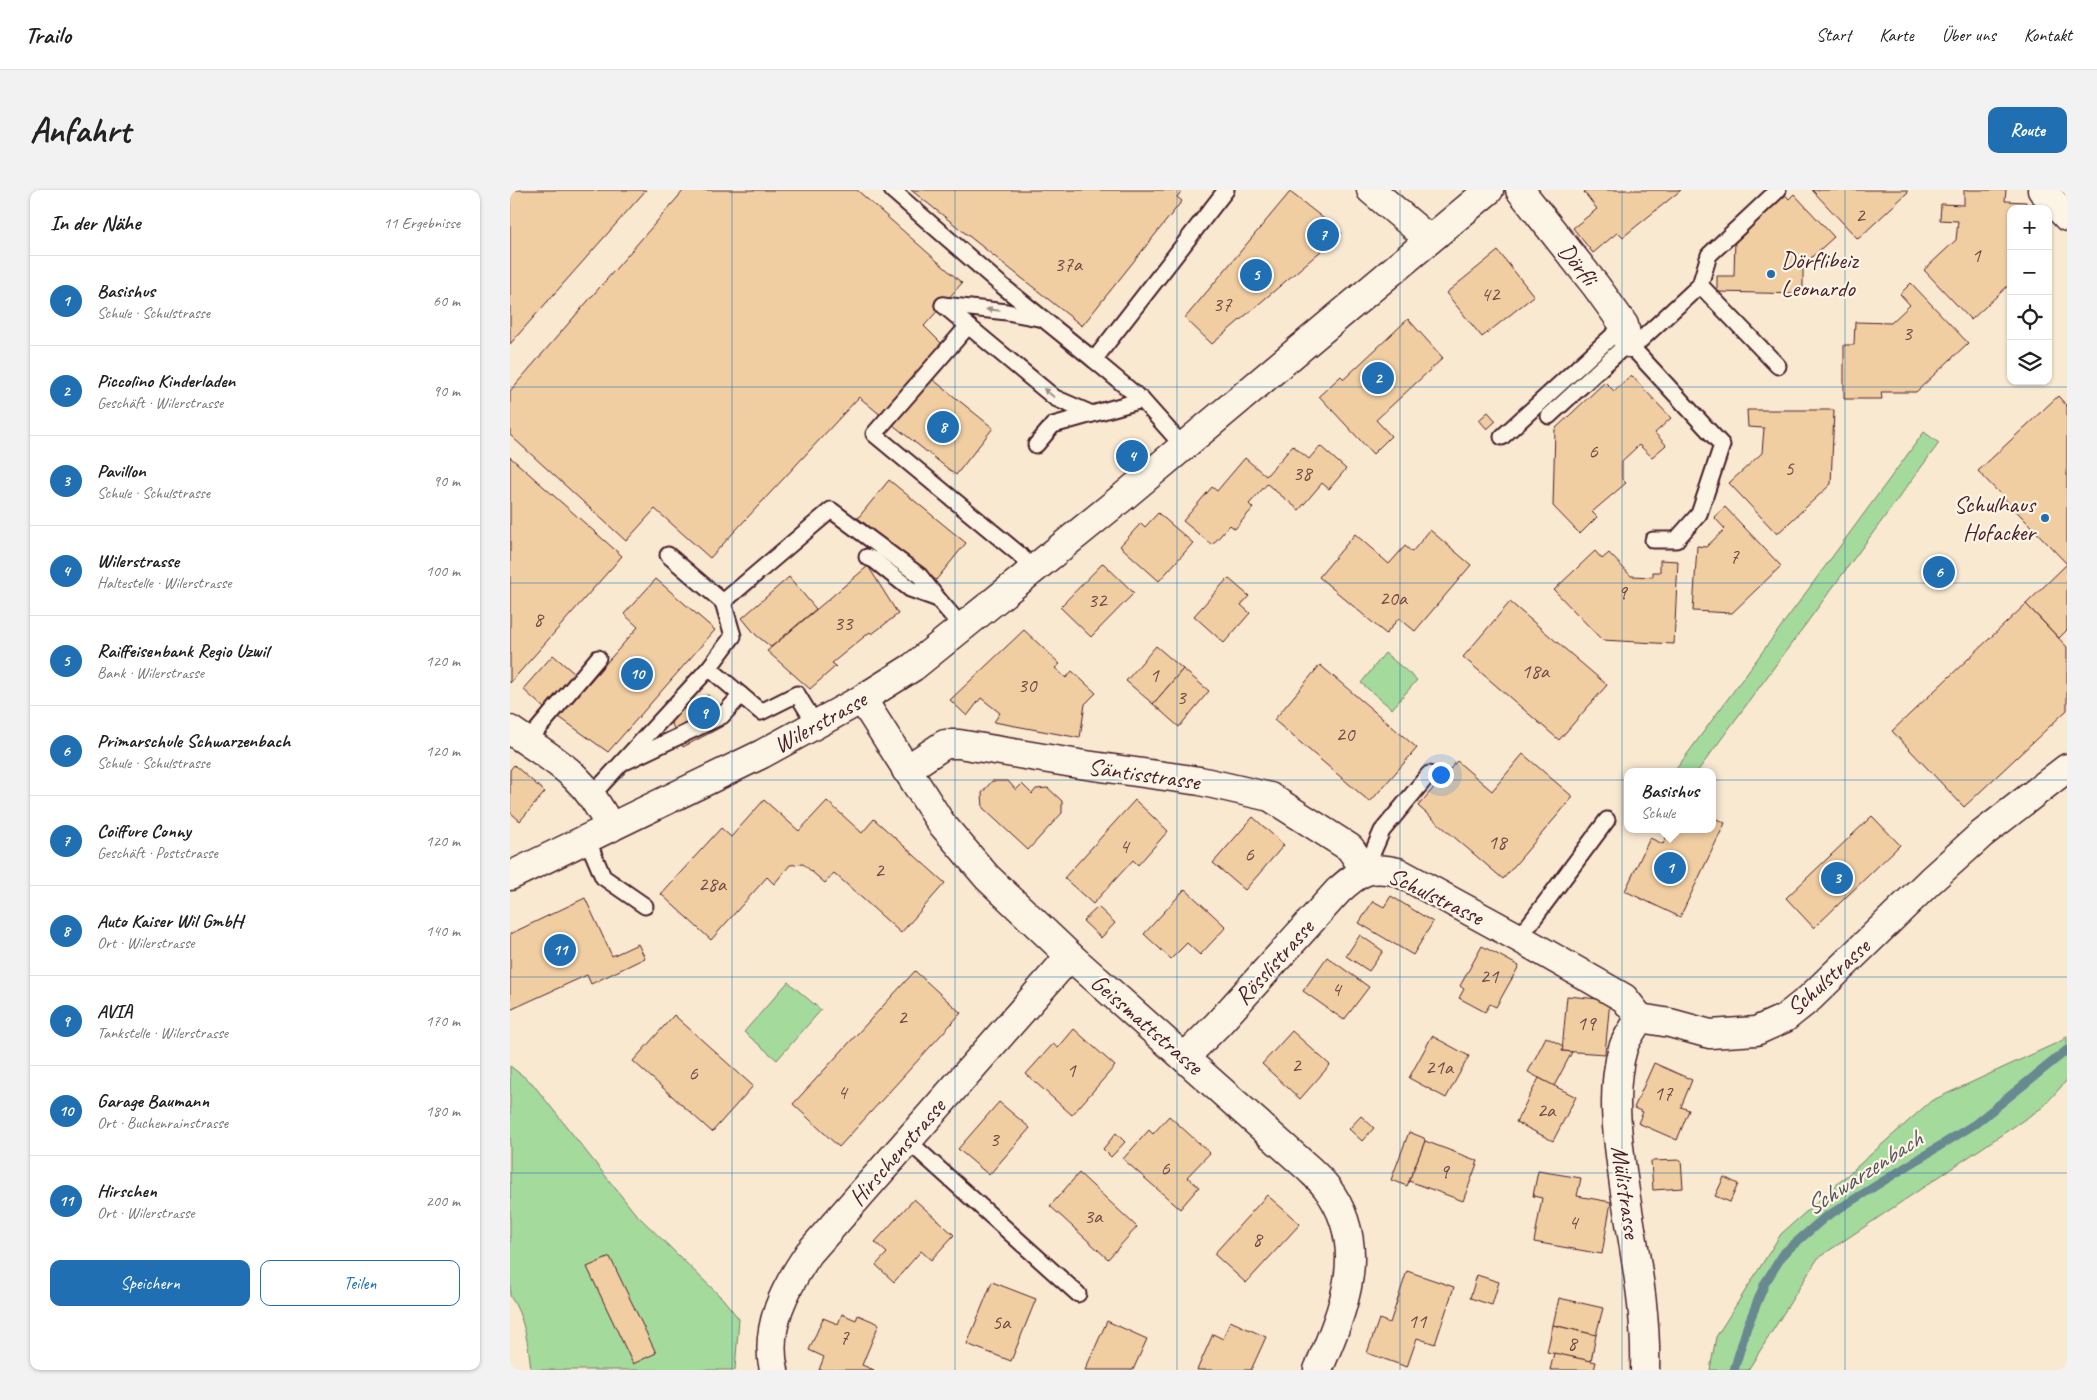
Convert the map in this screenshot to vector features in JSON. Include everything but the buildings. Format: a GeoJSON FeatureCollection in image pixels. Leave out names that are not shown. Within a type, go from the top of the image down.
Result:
{"type":"FeatureCollection","features":[{"type":"Feature","properties":{"kind":"street"},"geometry":{"type":"LineString","coordinates":[[1371,190],[1429,239]]}},
{"type":"Feature","properties":{"kind":"street","name":"Wilerstrasse"},"geometry":{"type":"LineString","coordinates":[[510,876],[762,754],[862,699],[914,667],[1183,446],[1489,190]]}},
{"type":"Feature","properties":{"kind":"street","name":"Dörfli"},"geometry":{"type":"LineString","coordinates":[[1520,190],[1596,286],[1628,338]]}},
{"type":"Feature","properties":{"kind":"street"},"geometry":{"type":"LineString","coordinates":[[2042,190],[2067,217]]}},
{"type":"Feature","properties":{"kind":"street","name":"Geissmattstrasse"},"geometry":{"type":"LineString","coordinates":[[862,699],[941,823],[987,877],[1070,956],[1185,1057],[1309,1169],[1328,1189],[1348,1231],[1349,1283],[1341,1315],[1318,1370]]}},
{"type":"Feature","properties":{"kind":"street"},"geometry":{"type":"LineString","coordinates":[[519,736],[566,768],[592,795],[598,833]]}},
{"type":"Feature","properties":{"kind":"street","name":"Säntisstrasse"},"geometry":{"type":"LineString","coordinates":[[906,770],[945,744],[959,744],[1078,764],[1200,781],[1270,797],[1350,848],[1365,870]]}},
{"type":"Feature","properties":{"kind":"street","name":"Schulstrasse"},"geometry":{"type":"LineString","coordinates":[[1365,870],[1383,868],[1398,872],[1624,998],[1640,1018],[1670,1023],[1710,1034],[1756,1031],[1785,1018],[1810,998],[1930,881],[1982,834],[2067,768]]}},
{"type":"Feature","properties":{"kind":"street","name":"Rösslistrasse"},"geometry":{"type":"LineString","coordinates":[[1185,1057],[1218,1024],[1338,891],[1365,870]]}},
{"type":"Feature","properties":{"kind":"street","name":"Hirschenstrasse"},"geometry":{"type":"LineString","coordinates":[[774,1370],[770,1352],[774,1321],[785,1291],[796,1271],[814,1246],[1070,956]]}},
{"type":"Feature","properties":{"kind":"street","name":"Mülistrasse"},"geometry":{"type":"LineString","coordinates":[[1640,1018],[1623,1047],[1617,1084],[1617,1138],[1642,1302],[1646,1338],[1645,1370]]}},
{"type":"Feature","properties":{"kind":"lane"},"geometry":{"type":"LineString","coordinates":[[892,190],[1041,318],[1142,400],[1183,446]]}},
{"type":"Feature","properties":{"kind":"lane"},"geometry":{"type":"LineString","coordinates":[[1094,360],[1226,190]]}},
{"type":"Feature","properties":{"kind":"lane"},"geometry":{"type":"LineString","coordinates":[[1502,437],[1628,338],[1700,285],[1709,255],[1778,190]]}},
{"type":"Feature","properties":{"kind":"lane"},"geometry":{"type":"LineString","coordinates":[[1700,285],[1751,344],[1778,366]]}},
{"type":"Feature","properties":{"kind":"lane"},"geometry":{"type":"LineString","coordinates":[[1041,318],[943,305],[1055,398],[1092,414]]}},
{"type":"Feature","properties":{"kind":"lane"},"geometry":{"type":"LineString","coordinates":[[968,326],[874,434],[980,514],[1020,554],[1033,570]]}},
{"type":"Feature","properties":{"kind":"lane"},"geometry":{"type":"LineString","coordinates":[[1628,338],[1689,403],[1722,446],[1699,514],[1676,540],[1653,540]]}},
{"type":"Feature","properties":{"kind":"lane"},"geometry":{"type":"LineString","coordinates":[[1548,416],[1628,338]]}},
{"type":"Feature","properties":{"kind":"lane"},"geometry":{"type":"LineString","coordinates":[[1036,445],[1053,425],[1142,400]]}},
{"type":"Feature","properties":{"kind":"lane"},"geometry":{"type":"LineString","coordinates":[[723,602],[831,510],[920,576],[963,628]]}},
{"type":"Feature","properties":{"kind":"lane"},"geometry":{"type":"LineString","coordinates":[[592,795],[709,668],[733,636],[723,602],[668,555]]}},
{"type":"Feature","properties":{"kind":"lane"},"geometry":{"type":"LineString","coordinates":[[867,557],[874,560],[910,589],[938,599]]}},
{"type":"Feature","properties":{"kind":"lane"},"geometry":{"type":"LineString","coordinates":[[519,736],[598,658]]}},
{"type":"Feature","properties":{"kind":"lane"},"geometry":{"type":"LineString","coordinates":[[709,668],[761,712],[797,694],[816,725]]}},
{"type":"Feature","properties":{"kind":"lane"},"geometry":{"type":"LineString","coordinates":[[618,766],[722,716],[742,695]]}},
{"type":"Feature","properties":{"kind":"lane"},"geometry":{"type":"LineString","coordinates":[[1365,870],[1382,831],[1429,774]]}},
{"type":"Feature","properties":{"kind":"lane"},"geometry":{"type":"LineString","coordinates":[[1519,938],[1607,820]]}},
{"type":"Feature","properties":{"kind":"lane"},"geometry":{"type":"LineString","coordinates":[[598,833],[603,877],[645,906]]}},
{"type":"Feature","properties":{"kind":"lane"},"geometry":{"type":"LineString","coordinates":[[907,1140],[1078,1294]]}},
{"type":"Feature","properties":{"kind":"green space"},"geometry":{"type":"Polygon","coordinates":[[[1924,432],[1939,443],[1700,768],[1677,768],[1924,432]]]}},
{"type":"Feature","properties":{"kind":"green space"},"geometry":{"type":"Polygon","coordinates":[[[1385,653],[1417,680],[1392,709],[1361,683],[1385,653]]]}},
{"type":"Feature","properties":{"kind":"green space"},"geometry":{"type":"Polygon","coordinates":[[[788,982],[821,1010],[777,1060],[744,1032],[788,982]]]}},
{"type":"Feature","properties":{"kind":"green space"},"geometry":{"type":"Polygon","coordinates":[[[2067,1036],[2067,1080],[2043,1107],[1818,1258],[1748,1370],[1710,1370],[1716,1337],[1781,1234],[1931,1101],[2061,1041],[2067,1036]]]}},
{"type":"Feature","properties":{"kind":"green space"},"geometry":{"type":"Polygon","coordinates":[[[510,1066],[532,1083],[634,1212],[723,1299],[739,1319],[735,1370],[531,1370],[522,1322],[510,1296],[510,1066]]]}},
{"type":"Feature","properties":{"kind":"waterway","name":"Schwarzenbach"},"geometry":{"type":"LineString","coordinates":[[1734,1370],[1747,1327],[1765,1283],[1784,1253],[1824,1218],[1975,1124],[2067,1050]]}},
{"type":"Feature","properties":{"kind":"place","name":"Coiffure Conny"},"geometry":{"type":"Point","coordinates":[1323,235]}},
{"type":"Feature","properties":{"kind":"place","name":"Dörflibeiz Leonardo"},"geometry":{"type":"Point","coordinates":[1771,274]}},
{"type":"Feature","properties":{"kind":"place","name":"Raiffeisenbank Regio Uzwil"},"geometry":{"type":"Point","coordinates":[1256,275]}},
{"type":"Feature","properties":{"kind":"place","name":"Piccolino Kinderladen"},"geometry":{"type":"Point","coordinates":[1378,378]}},
{"type":"Feature","properties":{"kind":"place","name":"Auto Kaiser Wil GmbH"},"geometry":{"type":"Point","coordinates":[943,427]}},
{"type":"Feature","properties":{"kind":"place","name":"Wilerstrasse"},"geometry":{"type":"Point","coordinates":[1132,456]}},
{"type":"Feature","properties":{"kind":"place","name":"Schulhaus Hofacker"},"geometry":{"type":"Point","coordinates":[2045,518]}},
{"type":"Feature","properties":{"kind":"place","name":"Primarschule Schwarzenbach"},"geometry":{"type":"Point","coordinates":[1939,572]}},
{"type":"Feature","properties":{"kind":"place","name":"Garage Baumann"},"geometry":{"type":"Point","coordinates":[637,674]}},
{"type":"Feature","properties":{"kind":"place","name":"AVIA"},"geometry":{"type":"Point","coordinates":[704,713]}},
{"type":"Feature","properties":{"kind":"place","name":"Basishus"},"geometry":{"type":"Point","coordinates":[1670,868]}},
{"type":"Feature","properties":{"kind":"place","name":"Pavillon"},"geometry":{"type":"Point","coordinates":[1837,878]}},
{"type":"Feature","properties":{"kind":"place","name":"Hirschen"},"geometry":{"type":"Point","coordinates":[560,950]}}]}
